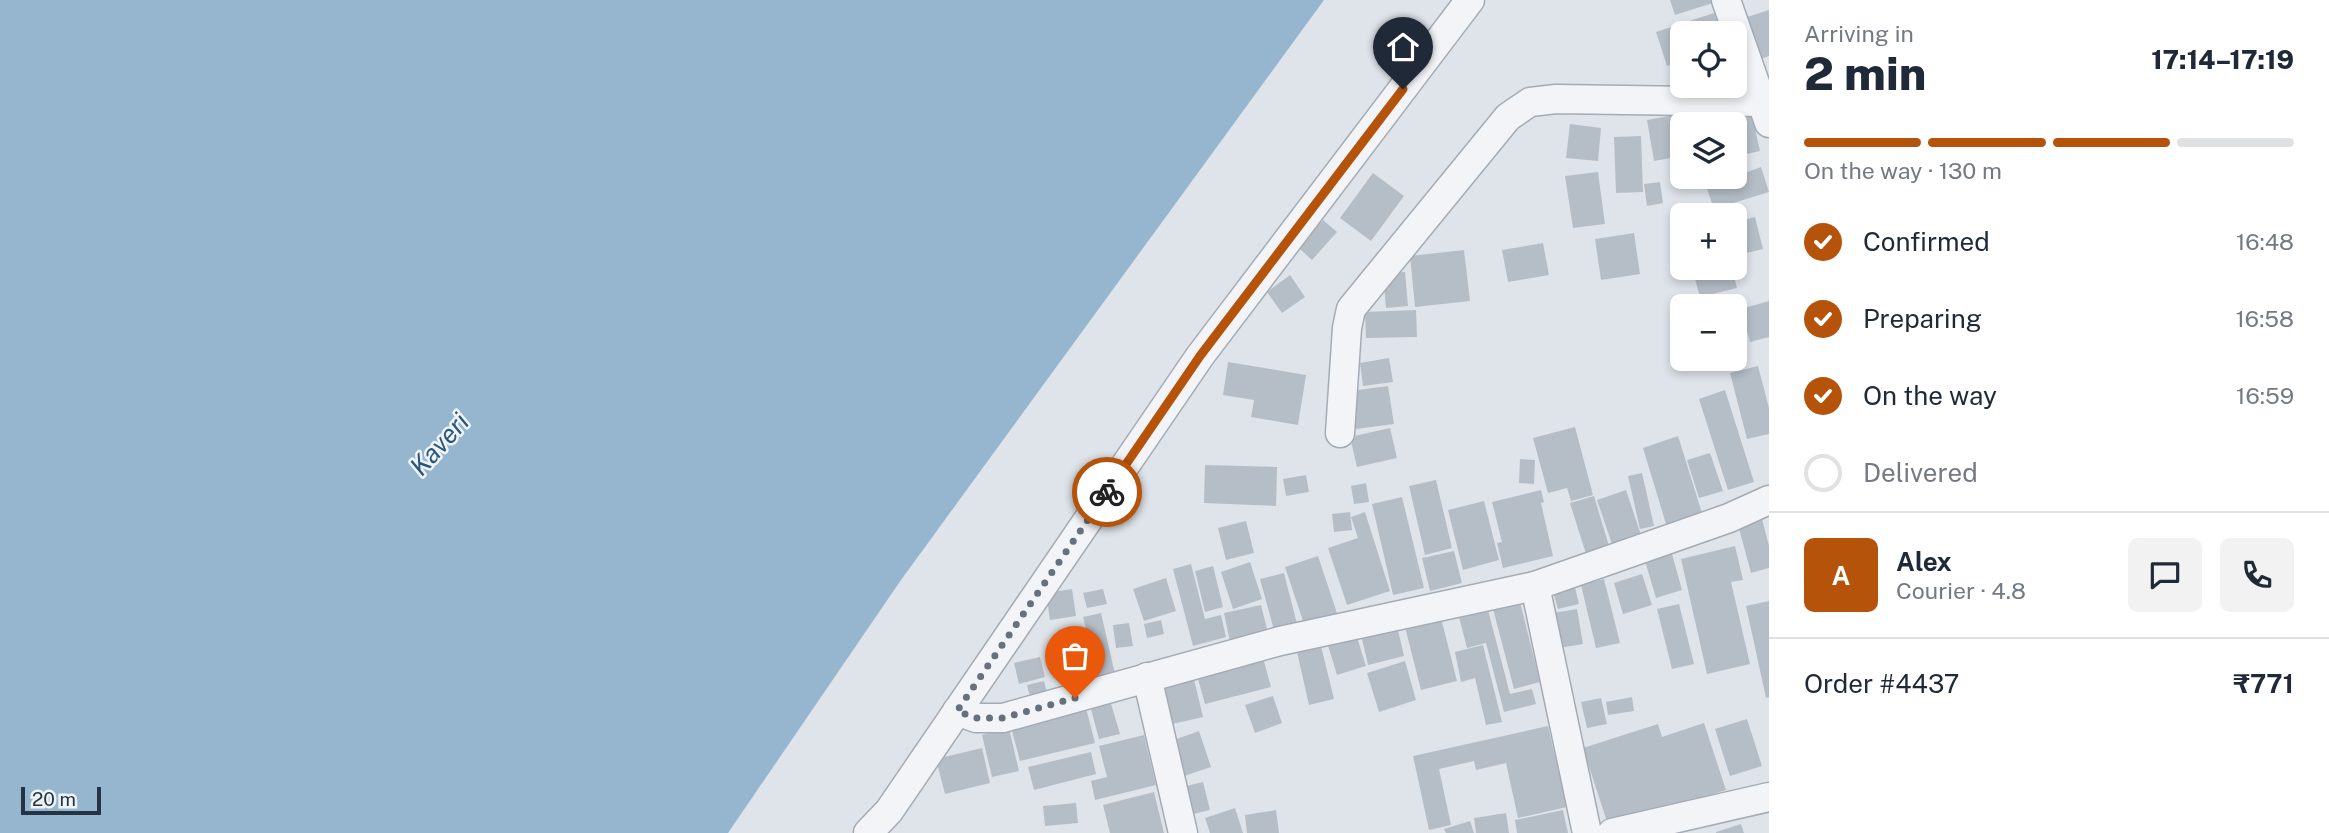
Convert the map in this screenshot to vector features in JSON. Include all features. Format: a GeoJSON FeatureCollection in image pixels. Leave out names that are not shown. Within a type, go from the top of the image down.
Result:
{"type":"FeatureCollection","features":[{"type":"Feature","properties":{"kind":"street"},"geometry":{"type":"LineString","coordinates":[[868,833],[890,811],[1200,356],[1470,0]]}},
{"type":"Feature","properties":{"kind":"street"},"geometry":{"type":"LineString","coordinates":[[1340,433],[1347,328],[1351,309],[1508,117],[1530,102],[1556,99],[1766,113],[1726,0]]}},
{"type":"Feature","properties":{"kind":"street"},"geometry":{"type":"LineString","coordinates":[[957,711],[976,718],[1003,718],[1280,641],[1535,586],[1729,518],[1769,500]]}},
{"type":"Feature","properties":{"kind":"street"},"geometry":{"type":"LineString","coordinates":[[1535,586],[1587,833]]}},
{"type":"Feature","properties":{"kind":"street"},"geometry":{"type":"LineString","coordinates":[[1147,677],[1183,833]]}},
{"type":"Feature","properties":{"kind":"street"},"geometry":{"type":"LineString","coordinates":[[1612,833],[1769,797]]}},
{"type":"Feature","properties":{"kind":"water","name":"Kaveri"},"geometry":{"type":"Polygon","coordinates":[[[0,0],[1324,0],[901,580],[728,833],[0,833],[0,0]]]}},
{"type":"Feature","properties":{"kind":"building"},"geometry":{"type":"Polygon","coordinates":[[[1670,0],[1719,0],[1719,1],[1675,15],[1670,0]]]}},
{"type":"Feature","properties":{"kind":"building"},"geometry":{"type":"Polygon","coordinates":[[[1769,10],[1769,56],[1755,61],[1747,37],[1747,21],[1741,19],[1769,10]]]}},
{"type":"Feature","properties":{"kind":"building"},"geometry":{"type":"Polygon","coordinates":[[[1714,13],[1717,21],[1690,21],[1714,13]]]}},
{"type":"Feature","properties":{"kind":"building"},"geometry":{"type":"Polygon","coordinates":[[[1670,27],[1670,65],[1667,66],[1656,32],[1670,27]]]}},
{"type":"Feature","properties":{"kind":"building"},"geometry":{"type":"Polygon","coordinates":[[[1752,115],[1760,151],[1747,154],[1747,116],[1752,115]]]}},
{"type":"Feature","properties":{"kind":"building"},"geometry":{"type":"Polygon","coordinates":[[[1670,116],[1670,158],[1654,161],[1647,120],[1670,116]]]}},
{"type":"Feature","properties":{"kind":"building"},"geometry":{"type":"Polygon","coordinates":[[[1570,124],[1601,128],[1598,161],[1566,158],[1570,124]]]}},
{"type":"Feature","properties":{"kind":"building"},"geometry":{"type":"Polygon","coordinates":[[[1641,136],[1643,192],[1616,193],[1614,137],[1641,136]]]}},
{"type":"Feature","properties":{"kind":"building"},"geometry":{"type":"Polygon","coordinates":[[[1761,167],[1769,192],[1733,203],[1712,203],[1707,189],[1747,189],[1747,172],[1761,167]]]}},
{"type":"Feature","properties":{"kind":"building"},"geometry":{"type":"Polygon","coordinates":[[[1598,172],[1605,224],[1573,228],[1565,176],[1598,172]]]}},
{"type":"Feature","properties":{"kind":"building"},"geometry":{"type":"Polygon","coordinates":[[[1373,173],[1404,196],[1371,241],[1340,218],[1373,173]]]}},
{"type":"Feature","properties":{"kind":"building"},"geometry":{"type":"Polygon","coordinates":[[[1660,182],[1663,203],[1647,206],[1644,184],[1660,182]]]}},
{"type":"Feature","properties":{"kind":"building"},"geometry":{"type":"Polygon","coordinates":[[[1755,217],[1763,249],[1747,253],[1747,219],[1755,217]]]}},
{"type":"Feature","properties":{"kind":"building"},"geometry":{"type":"Polygon","coordinates":[[[1323,220],[1337,232],[1312,260],[1299,248],[1323,220]]]}},
{"type":"Feature","properties":{"kind":"building"},"geometry":{"type":"Polygon","coordinates":[[[1634,233],[1640,274],[1601,280],[1595,239],[1634,233]]]}},
{"type":"Feature","properties":{"kind":"building"},"geometry":{"type":"Polygon","coordinates":[[[1543,243],[1549,275],[1508,282],[1502,250],[1543,243]]]}},
{"type":"Feature","properties":{"kind":"building"},"geometry":{"type":"Polygon","coordinates":[[[1464,250],[1470,301],[1415,307],[1410,256],[1464,250]]]}},
{"type":"Feature","properties":{"kind":"building"},"geometry":{"type":"Polygon","coordinates":[[[1405,272],[1408,306],[1386,308],[1383,274],[1405,272]]]}},
{"type":"Feature","properties":{"kind":"building"},"geometry":{"type":"Polygon","coordinates":[[[1290,275],[1305,297],[1282,313],[1267,292],[1290,275]]]}},
{"type":"Feature","properties":{"kind":"building"},"geometry":{"type":"Polygon","coordinates":[[[1695,280],[1735,280],[1737,288],[1699,294],[1695,280]]]}},
{"type":"Feature","properties":{"kind":"building"},"geometry":{"type":"Polygon","coordinates":[[[1769,301],[1769,337],[1750,342],[1747,307],[1769,301]]]}},
{"type":"Feature","properties":{"kind":"building"},"geometry":{"type":"Polygon","coordinates":[[[1416,310],[1417,337],[1366,338],[1365,312],[1416,310]]]}},
{"type":"Feature","properties":{"kind":"building"},"geometry":{"type":"Polygon","coordinates":[[[1389,358],[1393,382],[1363,386],[1360,363],[1389,358]]]}},
{"type":"Feature","properties":{"kind":"building"},"geometry":{"type":"Polygon","coordinates":[[[1228,362],[1306,375],[1298,425],[1251,417],[1254,400],[1223,395],[1228,362]]]}},
{"type":"Feature","properties":{"kind":"building"},"geometry":{"type":"Polygon","coordinates":[[[1758,366],[1769,408],[1769,434],[1747,439],[1730,373],[1747,371],[1758,366]]]}},
{"type":"Feature","properties":{"kind":"building"},"geometry":{"type":"Polygon","coordinates":[[[1388,386],[1394,424],[1356,429],[1351,391],[1388,386]]]}},
{"type":"Feature","properties":{"kind":"building"},"geometry":{"type":"Polygon","coordinates":[[[1725,390],[1754,482],[1728,490],[1699,399],[1725,390]]]}},
{"type":"Feature","properties":{"kind":"building"},"geometry":{"type":"Polygon","coordinates":[[[1575,427],[1593,495],[1571,501],[1567,488],[1548,493],[1533,438],[1575,427]]]}},
{"type":"Feature","properties":{"kind":"building"},"geometry":{"type":"Polygon","coordinates":[[[1390,428],[1397,458],[1357,467],[1350,437],[1390,428]]]}},
{"type":"Feature","properties":{"kind":"building"},"geometry":{"type":"Polygon","coordinates":[[[1678,436],[1702,513],[1666,524],[1643,448],[1678,436]]]}},
{"type":"Feature","properties":{"kind":"building"},"geometry":{"type":"Polygon","coordinates":[[[1710,453],[1723,491],[1699,498],[1687,460],[1710,453]]]}},
{"type":"Feature","properties":{"kind":"building"},"geometry":{"type":"Polygon","coordinates":[[[1520,459],[1535,460],[1534,484],[1519,483],[1520,459]]]}},
{"type":"Feature","properties":{"kind":"building"},"geometry":{"type":"Polygon","coordinates":[[[1205,465],[1277,467],[1276,506],[1204,503],[1205,465]]]}},
{"type":"Feature","properties":{"kind":"building"},"geometry":{"type":"Polygon","coordinates":[[[1642,473],[1654,526],[1640,529],[1628,476],[1642,473]]]}},
{"type":"Feature","properties":{"kind":"building"},"geometry":{"type":"Polygon","coordinates":[[[1306,475],[1309,492],[1286,496],[1283,479],[1306,475]]]}},
{"type":"Feature","properties":{"kind":"building"},"geometry":{"type":"Polygon","coordinates":[[[1436,480],[1452,548],[1425,555],[1409,486],[1436,480]]]}},
{"type":"Feature","properties":{"kind":"building"},"geometry":{"type":"Polygon","coordinates":[[[1366,483],[1369,502],[1354,504],[1351,486],[1366,483]]]}},
{"type":"Feature","properties":{"kind":"building"},"geometry":{"type":"Polygon","coordinates":[[[1541,490],[1544,502],[1541,503],[1553,556],[1503,568],[1497,543],[1502,542],[1492,502],[1541,490]]]}},
{"type":"Feature","properties":{"kind":"building"},"geometry":{"type":"Polygon","coordinates":[[[1626,490],[1642,538],[1613,547],[1597,500],[1626,490]]]}},
{"type":"Feature","properties":{"kind":"building"},"geometry":{"type":"Polygon","coordinates":[[[1594,496],[1609,546],[1586,554],[1570,503],[1594,496]]]}},
{"type":"Feature","properties":{"kind":"building"},"geometry":{"type":"Polygon","coordinates":[[[1402,497],[1424,588],[1393,595],[1372,504],[1402,497]]]}},
{"type":"Feature","properties":{"kind":"building"},"geometry":{"type":"Polygon","coordinates":[[[1484,501],[1499,560],[1463,570],[1448,510],[1484,501]]]}},
{"type":"Feature","properties":{"kind":"building"},"geometry":{"type":"Polygon","coordinates":[[[1350,512],[1352,530],[1334,532],[1332,514],[1350,512]]]}},
{"type":"Feature","properties":{"kind":"building"},"geometry":{"type":"Polygon","coordinates":[[[1365,512],[1390,591],[1347,605],[1328,548],[1358,538],[1351,517],[1365,512]]]}},
{"type":"Feature","properties":{"kind":"building"},"geometry":{"type":"Polygon","coordinates":[[[1761,515],[1769,546],[1769,568],[1751,573],[1737,521],[1761,515]]]}},
{"type":"Feature","properties":{"kind":"building"},"geometry":{"type":"Polygon","coordinates":[[[1246,521],[1254,553],[1226,560],[1218,528],[1246,521]]]}},
{"type":"Feature","properties":{"kind":"building"},"geometry":{"type":"Polygon","coordinates":[[[1735,546],[1743,580],[1731,582],[1750,664],[1707,674],[1681,559],[1735,546]]]}},
{"type":"Feature","properties":{"kind":"building"},"geometry":{"type":"Polygon","coordinates":[[[1454,551],[1462,583],[1430,591],[1422,558],[1454,551]]]}},
{"type":"Feature","properties":{"kind":"building"},"geometry":{"type":"Polygon","coordinates":[[[1672,554],[1682,590],[1656,598],[1645,561],[1672,554]]]}},
{"type":"Feature","properties":{"kind":"building"},"geometry":{"type":"Polygon","coordinates":[[[1318,556],[1337,613],[1304,624],[1285,567],[1318,556]]]}},
{"type":"Feature","properties":{"kind":"building"},"geometry":{"type":"Polygon","coordinates":[[[1250,562],[1262,599],[1233,609],[1221,572],[1250,562]]]}},
{"type":"Feature","properties":{"kind":"building"},"geometry":{"type":"Polygon","coordinates":[[[1191,564],[1205,619],[1221,615],[1226,637],[1193,646],[1173,569],[1191,564]]]}},
{"type":"Feature","properties":{"kind":"building"},"geometry":{"type":"Polygon","coordinates":[[[1213,566],[1223,607],[1205,612],[1195,571],[1213,566]]]}},
{"type":"Feature","properties":{"kind":"building"},"geometry":{"type":"Polygon","coordinates":[[[1284,573],[1297,624],[1274,630],[1260,579],[1284,573]]]}},
{"type":"Feature","properties":{"kind":"building"},"geometry":{"type":"Polygon","coordinates":[[[1642,574],[1652,605],[1623,614],[1614,583],[1642,574]]]}},
{"type":"Feature","properties":{"kind":"building"},"geometry":{"type":"Polygon","coordinates":[[[1166,578],[1176,611],[1144,621],[1133,589],[1166,578]]]}},
{"type":"Feature","properties":{"kind":"building"},"geometry":{"type":"Polygon","coordinates":[[[1604,579],[1620,643],[1596,648],[1581,585],[1604,579]]]}},
{"type":"Feature","properties":{"kind":"building"},"geometry":{"type":"Polygon","coordinates":[[[1574,583],[1579,604],[1558,609],[1552,588],[1574,583]]]}},
{"type":"Feature","properties":{"kind":"building"},"geometry":{"type":"Polygon","coordinates":[[[1072,589],[1076,616],[1050,620],[1046,593],[1072,589]]]}},
{"type":"Feature","properties":{"kind":"building"},"geometry":{"type":"Polygon","coordinates":[[[1103,589],[1107,604],[1087,608],[1083,593],[1103,589]]]}},
{"type":"Feature","properties":{"kind":"building"},"geometry":{"type":"Polygon","coordinates":[[[1769,601],[1769,697],[1766,698],[1746,606],[1769,601]]]}},
{"type":"Feature","properties":{"kind":"building"},"geometry":{"type":"Polygon","coordinates":[[[1520,602],[1540,682],[1514,689],[1493,609],[1520,602]]]}},
{"type":"Feature","properties":{"kind":"building"},"geometry":{"type":"Polygon","coordinates":[[[1679,604],[1694,664],[1672,669],[1657,609],[1679,604]]]}},
{"type":"Feature","properties":{"kind":"building"},"geometry":{"type":"Polygon","coordinates":[[[1261,605],[1268,633],[1230,642],[1224,613],[1261,605]]]}},
{"type":"Feature","properties":{"kind":"building"},"geometry":{"type":"Polygon","coordinates":[[[1487,606],[1510,694],[1532,689],[1536,704],[1504,712],[1486,643],[1467,648],[1458,613],[1487,606]]]}},
{"type":"Feature","properties":{"kind":"building"},"geometry":{"type":"Polygon","coordinates":[[[1577,609],[1583,644],[1553,649],[1548,614],[1577,609]]]}},
{"type":"Feature","properties":{"kind":"building"},"geometry":{"type":"Polygon","coordinates":[[[1439,610],[1457,681],[1421,690],[1403,619],[1439,610]]]}},
{"type":"Feature","properties":{"kind":"building"},"geometry":{"type":"Polygon","coordinates":[[[1101,613],[1115,674],[1098,678],[1091,650],[1072,654],[1069,641],[1088,637],[1083,617],[1101,613]]]}},
{"type":"Feature","properties":{"kind":"building"},"geometry":{"type":"Polygon","coordinates":[[[1161,620],[1164,634],[1147,638],[1144,624],[1161,620]]]}},
{"type":"Feature","properties":{"kind":"building"},"geometry":{"type":"Polygon","coordinates":[[[1129,623],[1133,646],[1116,648],[1113,625],[1129,623]]]}},
{"type":"Feature","properties":{"kind":"building"},"geometry":{"type":"Polygon","coordinates":[[[1397,626],[1404,656],[1368,665],[1361,635],[1397,626]]]}},
{"type":"Feature","properties":{"kind":"building"},"geometry":{"type":"Polygon","coordinates":[[[1356,634],[1366,666],[1337,675],[1327,642],[1356,634]]]}},
{"type":"Feature","properties":{"kind":"building"},"geometry":{"type":"Polygon","coordinates":[[[1319,638],[1334,699],[1309,705],[1295,643],[1319,638]]]}},
{"type":"Feature","properties":{"kind":"building"},"geometry":{"type":"Polygon","coordinates":[[[1483,645],[1502,722],[1486,725],[1475,678],[1461,682],[1455,652],[1483,645]]]}},
{"type":"Feature","properties":{"kind":"building"},"geometry":{"type":"Polygon","coordinates":[[[1262,654],[1271,687],[1205,704],[1196,672],[1262,654]]]}},
{"type":"Feature","properties":{"kind":"building"},"geometry":{"type":"Polygon","coordinates":[[[1089,655],[1097,685],[1079,690],[1070,660],[1089,655]]]}},
{"type":"Feature","properties":{"kind":"building"},"geometry":{"type":"Polygon","coordinates":[[[1040,657],[1045,677],[1019,684],[1014,663],[1040,657]]]}},
{"type":"Feature","properties":{"kind":"building"},"geometry":{"type":"Polygon","coordinates":[[[1405,661],[1416,700],[1379,712],[1367,673],[1405,661]]]}},
{"type":"Feature","properties":{"kind":"building"},"geometry":{"type":"Polygon","coordinates":[[[1193,675],[1203,717],[1168,725],[1158,683],[1193,675]]]}},
{"type":"Feature","properties":{"kind":"building"},"geometry":{"type":"Polygon","coordinates":[[[1044,681],[1048,696],[1031,701],[1027,685],[1044,681]]]}},
{"type":"Feature","properties":{"kind":"building"},"geometry":{"type":"Polygon","coordinates":[[[1273,696],[1282,723],[1255,733],[1245,705],[1273,696]]]}},
{"type":"Feature","properties":{"kind":"building"},"geometry":{"type":"Polygon","coordinates":[[[1109,697],[1120,734],[1099,739],[1089,702],[1109,697]]]}},
{"type":"Feature","properties":{"kind":"building"},"geometry":{"type":"Polygon","coordinates":[[[1632,697],[1634,711],[1608,715],[1606,702],[1632,697]]]}},
{"type":"Feature","properties":{"kind":"building"},"geometry":{"type":"Polygon","coordinates":[[[1601,698],[1607,724],[1587,728],[1581,702],[1601,698]]]}},
{"type":"Feature","properties":{"kind":"building"},"geometry":{"type":"Polygon","coordinates":[[[1086,708],[1095,743],[1020,761],[1011,727],[1086,708]]]}},
{"type":"Feature","properties":{"kind":"building"},"geometry":{"type":"Polygon","coordinates":[[[1747,719],[1762,766],[1730,776],[1715,729],[1747,719]]]}},
{"type":"Feature","properties":{"kind":"building"},"geometry":{"type":"Polygon","coordinates":[[[1704,723],[1726,790],[1609,828],[1583,748],[1658,724],[1662,737],[1704,723]]]}},
{"type":"Feature","properties":{"kind":"building"},"geometry":{"type":"Polygon","coordinates":[[[1548,726],[1567,807],[1518,818],[1506,763],[1476,770],[1474,761],[1439,769],[1451,825],[1429,830],[1413,756],[1548,726]]]}},
{"type":"Feature","properties":{"kind":"building"},"geometry":{"type":"Polygon","coordinates":[[[1009,728],[1019,771],[992,777],[982,735],[1009,728]]]}},
{"type":"Feature","properties":{"kind":"building"},"geometry":{"type":"Polygon","coordinates":[[[1199,731],[1211,767],[1175,779],[1163,744],[1199,731]]]}},
{"type":"Feature","properties":{"kind":"building"},"geometry":{"type":"Polygon","coordinates":[[[1144,735],[1156,785],[1095,800],[1091,781],[1107,777],[1099,746],[1144,735]]]}},
{"type":"Feature","properties":{"kind":"building"},"geometry":{"type":"Polygon","coordinates":[[[982,748],[990,783],[945,794],[936,759],[982,748]]]}},
{"type":"Feature","properties":{"kind":"building"},"geometry":{"type":"Polygon","coordinates":[[[1091,752],[1096,774],[1034,790],[1028,767],[1091,752]]]}},
{"type":"Feature","properties":{"kind":"building"},"geometry":{"type":"Polygon","coordinates":[[[1203,782],[1210,810],[1185,816],[1178,788],[1203,782]]]}},
{"type":"Feature","properties":{"kind":"building"},"geometry":{"type":"Polygon","coordinates":[[[1154,792],[1164,833],[1110,833],[1103,805],[1154,792]]]}},
{"type":"Feature","properties":{"kind":"building"},"geometry":{"type":"Polygon","coordinates":[[[1076,803],[1078,823],[1045,826],[1043,806],[1076,803]]]}},
{"type":"Feature","properties":{"kind":"building"},"geometry":{"type":"Polygon","coordinates":[[[1235,808],[1243,833],[1210,833],[1205,818],[1235,808]]]}},
{"type":"Feature","properties":{"kind":"building"},"geometry":{"type":"Polygon","coordinates":[[[1276,810],[1279,833],[1247,833],[1245,815],[1276,810]]]}},
{"type":"Feature","properties":{"kind":"building"},"geometry":{"type":"Polygon","coordinates":[[[1563,810],[1568,833],[1517,833],[1515,820],[1563,810]]]}},
{"type":"Feature","properties":{"kind":"building"},"geometry":{"type":"Polygon","coordinates":[[[1506,813],[1509,833],[1476,833],[1474,818],[1506,813]]]}},
{"type":"Feature","properties":{"kind":"building"},"geometry":{"type":"Polygon","coordinates":[[[1470,821],[1474,833],[1446,833],[1444,829],[1470,821]]]}},
{"type":"Feature","properties":{"kind":"building"},"geometry":{"type":"Polygon","coordinates":[[[1741,824],[1744,833],[1716,833],[1716,832],[1741,824]]]}},
{"type":"Feature","properties":{"kind":"way so far"},"geometry":{"type":"LineString","coordinates":[[1075,698],[1003,718],[976,718],[957,711],[1107,492]]}},
{"type":"Feature","properties":{"kind":"route"},"geometry":{"type":"LineString","coordinates":[[1107,492],[1200,356],[1403,89]]}}]}
